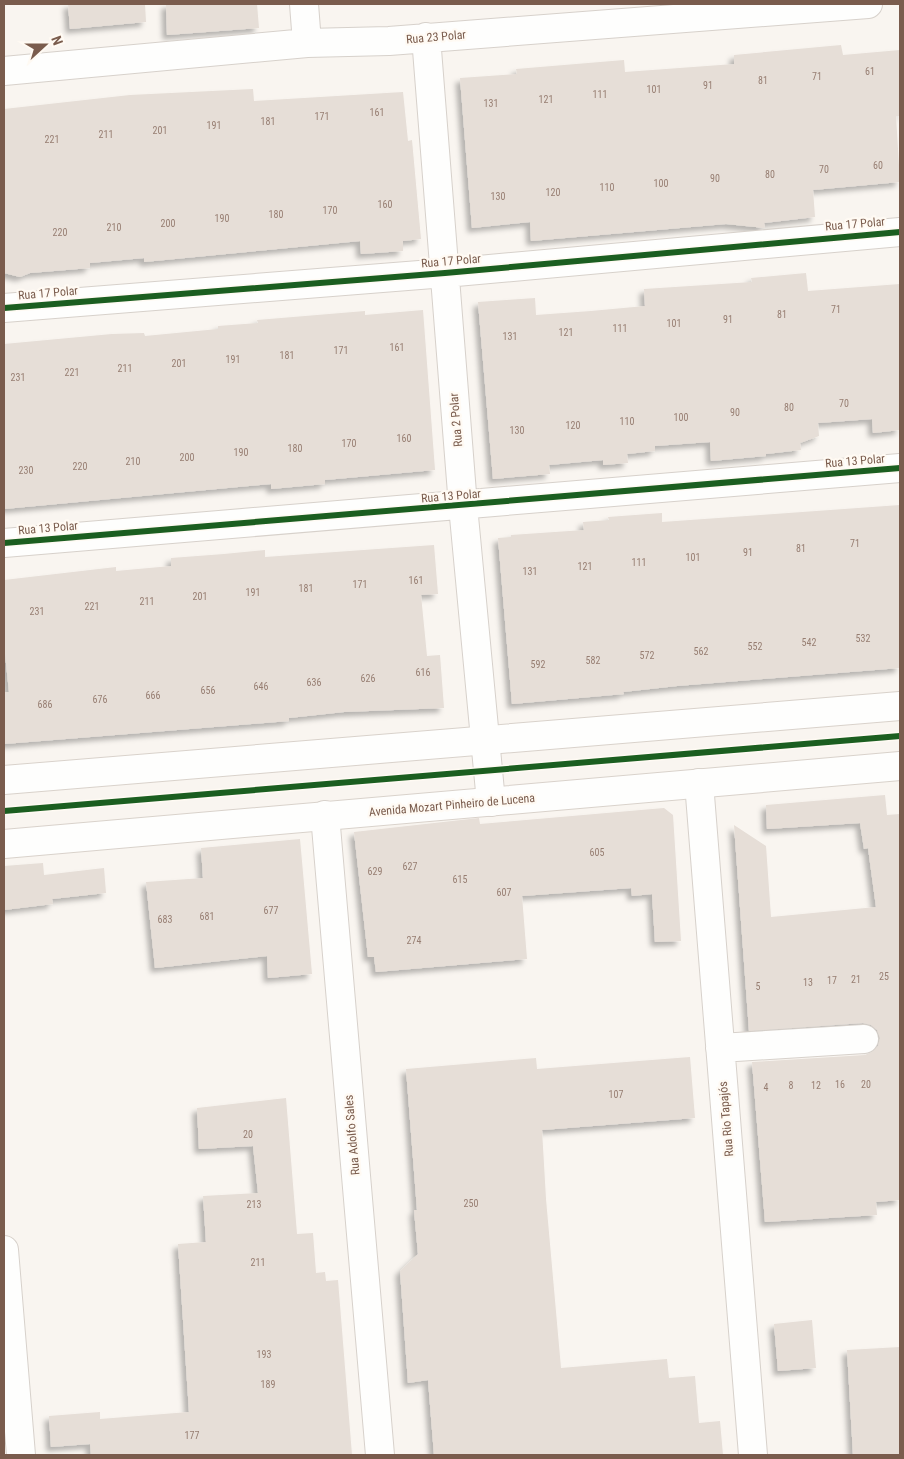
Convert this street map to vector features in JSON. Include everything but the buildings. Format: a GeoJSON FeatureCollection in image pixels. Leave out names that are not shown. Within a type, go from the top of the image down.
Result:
{"type":"FeatureCollection","features":[{"type":"Feature","properties":{"kind":"street"},"geometry":{"type":"LineString","coordinates":[[304,4],[307,43]]}},
{"type":"Feature","properties":{"kind":"street","name":"Rua 23 Polar"},"geometry":{"type":"LineString","coordinates":[[4,71],[307,43],[389,41],[868,4]]}},
{"type":"Feature","properties":{"kind":"street","name":"Rua 2 Polar"},"geometry":{"type":"LineString","coordinates":[[426,37],[463,506],[491,802]]}},
{"type":"Feature","properties":{"kind":"street","name":"Rua 17 Polar"},"geometry":{"type":"LineString","coordinates":[[4,308],[445,273],[900,232]]}},
{"type":"Feature","properties":{"kind":"street","name":"Rua 13 Polar"},"geometry":{"type":"LineString","coordinates":[[4,543],[900,468]]}},
{"type":"Feature","properties":{"kind":"street"},"geometry":{"type":"LineString","coordinates":[[4,780],[900,706]]}},
{"type":"Feature","properties":{"kind":"street","name":"Avenida Mozart Pinheiro de Lucena"},"geometry":{"type":"LineString","coordinates":[[4,844],[900,766]]}},
{"type":"Feature","properties":{"kind":"street","name":"Rua Rio Tapajós"},"geometry":{"type":"LineString","coordinates":[[699,783],[753,1455]]}},
{"type":"Feature","properties":{"kind":"street","name":"Rua Adolfo Sales"},"geometry":{"type":"LineString","coordinates":[[325,815],[380,1455]]}},
{"type":"Feature","properties":{"kind":"street"},"geometry":{"type":"LineString","coordinates":[[720,1048],[864,1039]]}},
{"type":"Feature","properties":{"kind":"street"},"geometry":{"type":"LineString","coordinates":[[4,1250],[21,1455]]}},
{"type":"Feature","properties":{"kind":"cycle path"},"geometry":{"type":"LineString","coordinates":[[4,308],[445,273],[900,232]]}},
{"type":"Feature","properties":{"kind":"cycle path"},"geometry":{"type":"LineString","coordinates":[[4,543],[900,468]]}},
{"type":"Feature","properties":{"kind":"cycle path"},"geometry":{"type":"LineString","coordinates":[[4,811],[900,736]]}}]}
